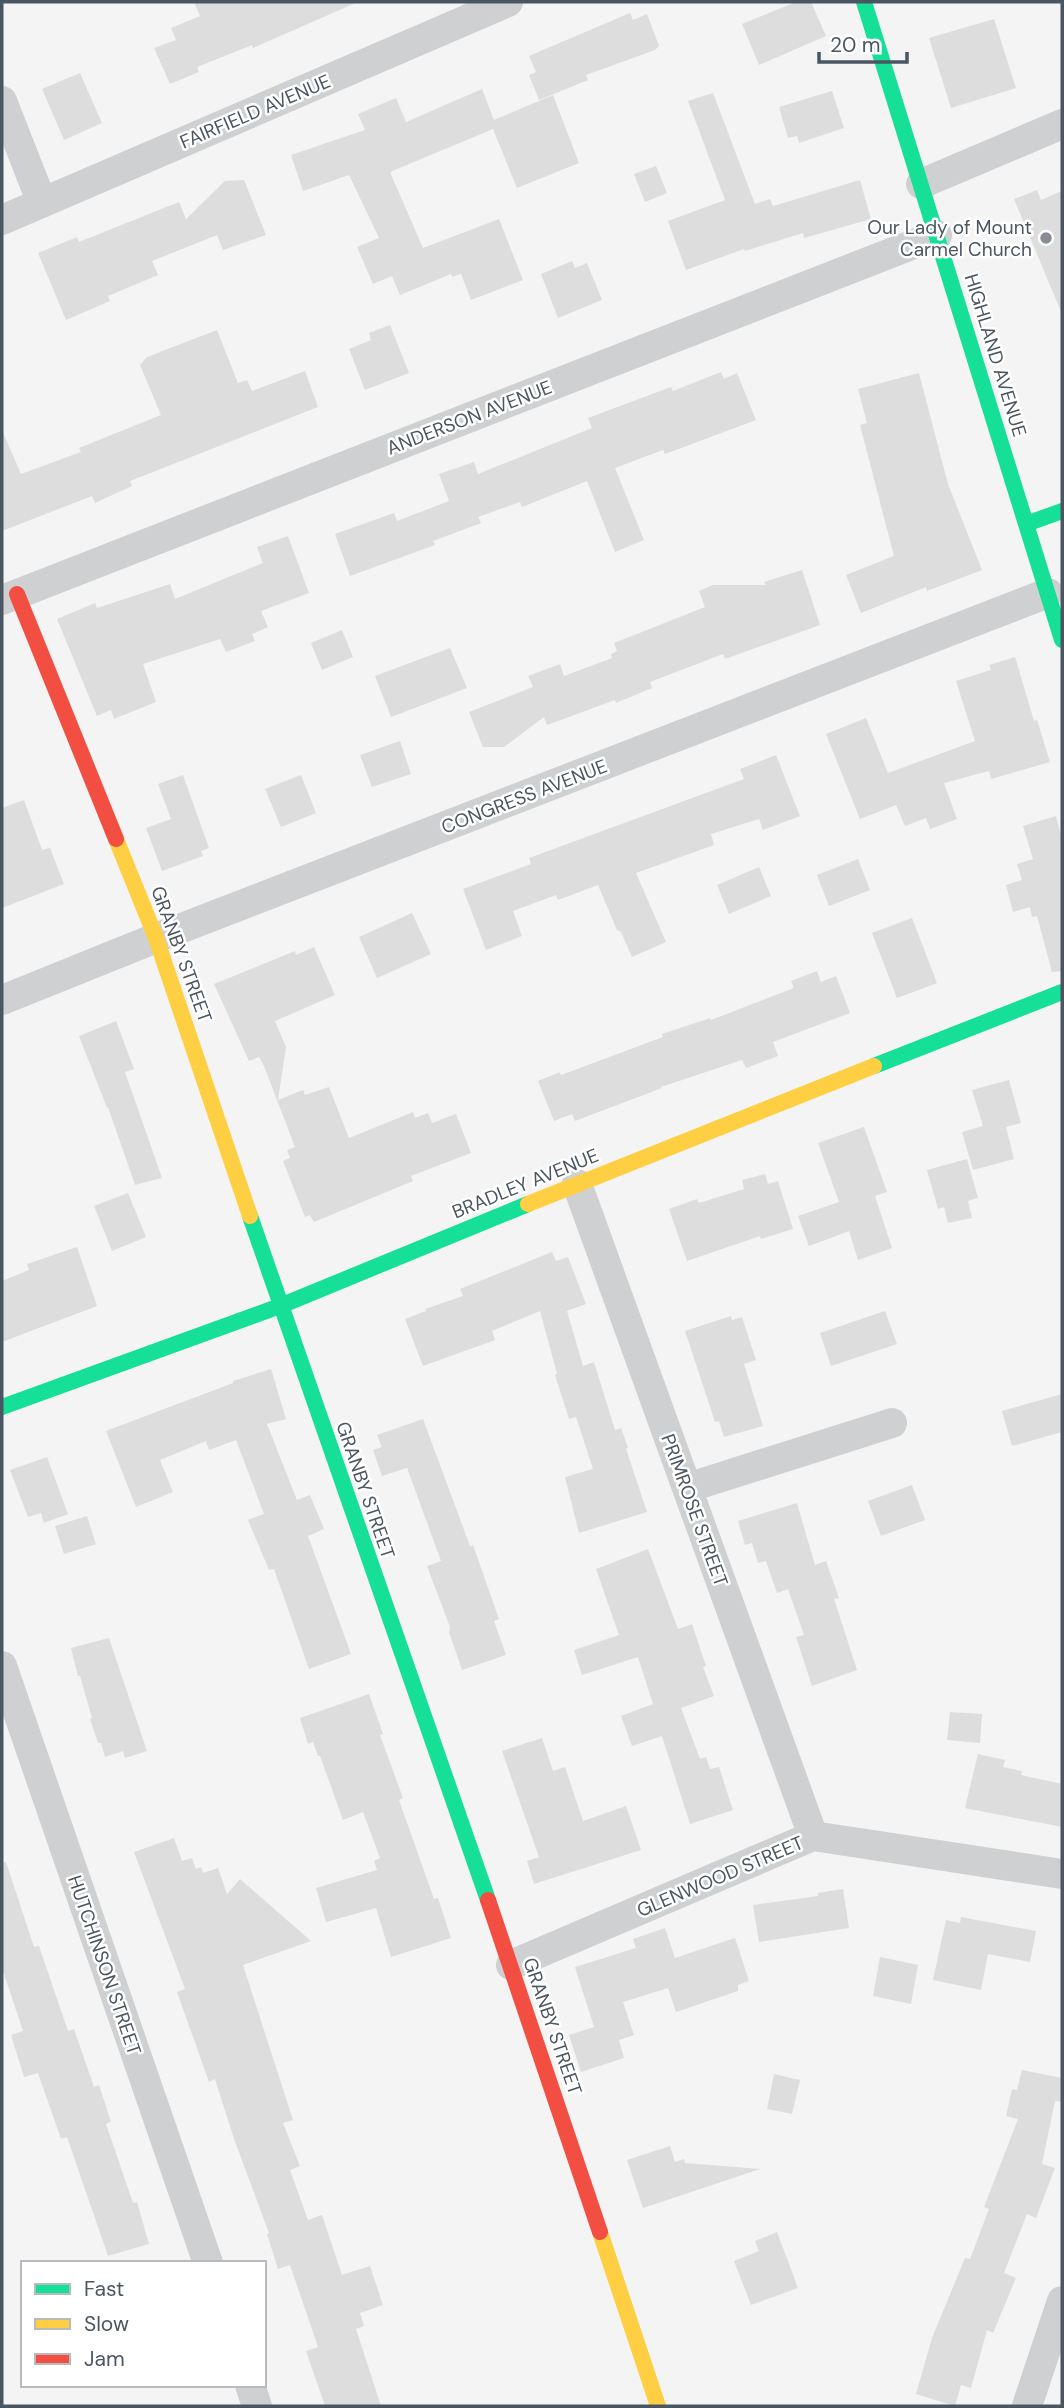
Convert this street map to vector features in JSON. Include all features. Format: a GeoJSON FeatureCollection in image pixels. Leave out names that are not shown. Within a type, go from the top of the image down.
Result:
{"type":"FeatureCollection","features":[{"type":"Feature","properties":{"kind":"street","name":"FAIRFIELD AVENUE"},"geometry":{"type":"LineString","coordinates":[[2,220],[508,2]]}},
{"type":"Feature","properties":{"kind":"street","name":"HIGHLAND AVENUE"},"geometry":{"type":"LineString","coordinates":[[864,2],[1062,640]]}},
{"type":"Feature","properties":{"kind":"street"},"geometry":{"type":"LineString","coordinates":[[2,101],[42,203]]}},
{"type":"Feature","properties":{"kind":"street"},"geometry":{"type":"LineString","coordinates":[[921,184],[1062,124]]}},
{"type":"Feature","properties":{"kind":"street","name":"ANDERSON AVENUE"},"geometry":{"type":"LineString","coordinates":[[9,597],[937,235]]}},
{"type":"Feature","properties":{"kind":"street"},"geometry":{"type":"LineString","coordinates":[[1026,524],[1062,511]]}},
{"type":"Feature","properties":{"kind":"street","name":"CONGRESS AVENUE"},"geometry":{"type":"LineString","coordinates":[[2,1000],[1048,593]]}},
{"type":"Feature","properties":{"kind":"street","name":"GRANBY STREET"},"geometry":{"type":"LineString","coordinates":[[9,597],[156,938],[280,1306],[510,1965],[658,2406]]}},
{"type":"Feature","properties":{"kind":"street","name":"BRADLEY AVENUE"},"geometry":{"type":"LineString","coordinates":[[2,1407],[280,1306],[577,1184],[1062,992]]}},
{"type":"Feature","properties":{"kind":"street","name":"PRIMROSE STREET"},"geometry":{"type":"LineString","coordinates":[[577,1184],[813,1836]]}},
{"type":"Feature","properties":{"kind":"street"},"geometry":{"type":"LineString","coordinates":[[687,1488],[892,1423]]}},
{"type":"Feature","properties":{"kind":"street","name":"HUTCHINSON STREET"},"geometry":{"type":"LineString","coordinates":[[2,1667],[207,2261]]}},
{"type":"Feature","properties":{"kind":"street","name":"GLENWOOD STREET"},"geometry":{"type":"LineString","coordinates":[[510,1965],[813,1836],[1062,1874]]}},
{"type":"Feature","properties":{"kind":"street"},"geometry":{"type":"LineString","coordinates":[[1027,2406],[1062,2301]]}},
{"type":"Feature","properties":{"kind":"street"},"geometry":{"type":"LineString","coordinates":[[251,2387],[257,2406]]}},
{"type":"Feature","properties":{"kind":"building"},"geometry":{"type":"Polygon","coordinates":[[[194,2],[358,2],[253,48],[252,45],[197,67],[199,72],[170,84],[154,48],[176,40],[171,28],[200,16],[194,2]]]}},
{"type":"Feature","properties":{"kind":"building"},"geometry":{"type":"Polygon","coordinates":[[[796,2],[811,2],[826,36],[759,65],[742,24],[796,2]]]}},
{"type":"Feature","properties":{"kind":"building"},"geometry":{"type":"Polygon","coordinates":[[[630,13],[633,20],[647,14],[659,46],[655,50],[586,75],[588,80],[539,100],[529,75],[536,72],[529,56],[630,13]]]}},
{"type":"Feature","properties":{"kind":"building"},"geometry":{"type":"Polygon","coordinates":[[[994,19],[1016,88],[951,108],[929,38],[994,19]]]}},
{"type":"Feature","properties":{"kind":"building"},"geometry":{"type":"Polygon","coordinates":[[[80,73],[102,123],[64,140],[42,89],[80,73]]]}},
{"type":"Feature","properties":{"kind":"building"},"geometry":{"type":"Polygon","coordinates":[[[482,89],[494,120],[553,95],[579,163],[517,188],[493,129],[390,172],[423,248],[499,219],[523,280],[471,300],[461,274],[452,277],[451,274],[400,295],[392,276],[373,284],[357,247],[379,238],[349,175],[303,191],[291,155],[365,130],[358,114],[396,98],[406,122],[482,89]]]}},
{"type":"Feature","properties":{"kind":"building"},"geometry":{"type":"Polygon","coordinates":[[[832,91],[844,128],[799,143],[797,136],[788,138],[779,107],[832,91]]]}},
{"type":"Feature","properties":{"kind":"building"},"geometry":{"type":"Polygon","coordinates":[[[713,93],[755,204],[770,199],[773,206],[860,180],[871,219],[804,238],[803,233],[745,251],[744,249],[686,270],[668,221],[725,200],[688,101],[713,93]]]}},
{"type":"Feature","properties":{"kind":"building"},"geometry":{"type":"Polygon","coordinates":[[[656,166],[667,193],[645,202],[634,174],[656,166]]]}},
{"type":"Feature","properties":{"kind":"building"},"geometry":{"type":"Polygon","coordinates":[[[244,180],[266,235],[223,250],[217,235],[152,261],[158,275],[108,296],[110,301],[66,320],[38,253],[77,237],[79,242],[179,202],[186,219],[225,181],[244,180]]]}},
{"type":"Feature","properties":{"kind":"building","name":"Our Lady of Mount Carmel Church"},"geometry":{"type":"Polygon","coordinates":[[[1037,190],[1041,200],[1062,191],[1062,314],[1014,199],[1037,190]]]}},
{"type":"Feature","properties":{"kind":"building"},"geometry":{"type":"Polygon","coordinates":[[[572,261],[575,268],[587,263],[602,300],[558,318],[541,274],[572,261]]]}},
{"type":"Feature","properties":{"kind":"building"},"geometry":{"type":"Polygon","coordinates":[[[390,325],[409,373],[365,390],[349,349],[371,340],[369,333],[390,325]]]}},
{"type":"Feature","properties":{"kind":"building"},"geometry":{"type":"Polygon","coordinates":[[[217,330],[238,383],[247,380],[252,391],[305,371],[318,407],[130,481],[132,486],[95,503],[92,496],[2,531],[2,430],[21,474],[81,452],[79,448],[161,415],[140,365],[147,357],[217,330]]]}},
{"type":"Feature","properties":{"kind":"building"},"geometry":{"type":"Polygon","coordinates":[[[721,372],[724,379],[737,373],[756,420],[665,454],[663,450],[615,468],[644,540],[615,552],[587,481],[522,507],[520,502],[478,517],[481,523],[433,541],[435,545],[350,576],[335,534],[394,513],[397,521],[449,501],[439,474],[474,462],[478,474],[592,428],[588,418],[671,387],[673,391],[721,372]]]}},
{"type":"Feature","properties":{"kind":"building"},"geometry":{"type":"Polygon","coordinates":[[[919,373],[948,484],[982,570],[927,591],[926,587],[861,613],[846,575],[894,556],[860,425],[867,423],[858,389],[919,373]]]}},
{"type":"Feature","properties":{"kind":"building"},"geometry":{"type":"Polygon","coordinates":[[[288,536],[309,593],[261,611],[268,627],[252,634],[255,641],[226,652],[220,639],[143,664],[156,702],[114,719],[111,710],[97,716],[57,619],[95,603],[97,608],[170,584],[175,599],[263,563],[257,547],[288,536]]]}},
{"type":"Feature","properties":{"kind":"building"},"geometry":{"type":"Polygon","coordinates":[[[802,570],[820,625],[725,659],[723,654],[650,682],[652,688],[616,703],[615,700],[547,725],[544,717],[504,747],[483,747],[469,712],[533,687],[528,676],[560,664],[564,676],[612,658],[611,654],[617,651],[614,643],[705,607],[699,591],[713,585],[766,585],[764,582],[802,570]]]}},
{"type":"Feature","properties":{"kind":"building"},"geometry":{"type":"Polygon","coordinates":[[[342,630],[353,657],[322,670],[311,643],[342,630]]]}},
{"type":"Feature","properties":{"kind":"building"},"geometry":{"type":"Polygon","coordinates":[[[450,648],[467,688],[391,717],[375,676],[450,648]]]}},
{"type":"Feature","properties":{"kind":"building"},"geometry":{"type":"Polygon","coordinates":[[[1015,657],[1034,721],[1037,720],[1050,762],[991,779],[989,771],[944,783],[957,819],[930,829],[926,818],[905,826],[896,805],[860,819],[826,734],[866,718],[888,773],[975,741],[956,681],[991,670],[989,665],[1015,657]]]}},
{"type":"Feature","properties":{"kind":"building"},"geometry":{"type":"Polygon","coordinates":[[[400,741],[411,774],[372,787],[360,755],[400,741]]]}},
{"type":"Feature","properties":{"kind":"building"},"geometry":{"type":"Polygon","coordinates":[[[776,755],[800,816],[763,830],[759,819],[711,834],[714,845],[636,873],[666,942],[632,957],[598,885],[558,900],[556,895],[513,911],[522,936],[486,950],[463,889],[531,864],[529,858],[744,779],[740,769],[776,755]]]}},
{"type":"Feature","properties":{"kind":"building"},"geometry":{"type":"Polygon","coordinates":[[[183,775],[209,848],[201,851],[203,856],[162,871],[146,828],[171,819],[158,784],[183,775]]]}},
{"type":"Feature","properties":{"kind":"building"},"geometry":{"type":"Polygon","coordinates":[[[301,775],[316,813],[281,827],[265,789],[301,775]]]}},
{"type":"Feature","properties":{"kind":"building"},"geometry":{"type":"Polygon","coordinates":[[[24,800],[42,850],[50,848],[64,884],[2,908],[2,808],[24,800]]]}},
{"type":"Feature","properties":{"kind":"building"},"geometry":{"type":"Polygon","coordinates":[[[1056,816],[1062,839],[1062,971],[1052,972],[1037,916],[1032,917],[1030,907],[1013,912],[1006,885],[1022,880],[1017,864],[1033,859],[1023,826],[1056,816]]]}},
{"type":"Feature","properties":{"kind":"building"},"geometry":{"type":"Polygon","coordinates":[[[858,859],[870,890],[829,906],[817,875],[858,859]]]}},
{"type":"Feature","properties":{"kind":"building"},"geometry":{"type":"Polygon","coordinates":[[[759,867],[771,896],[729,914],[717,885],[759,867]]]}},
{"type":"Feature","properties":{"kind":"building"},"geometry":{"type":"Polygon","coordinates":[[[412,913],[431,954],[377,978],[359,937],[412,913]]]}},
{"type":"Feature","properties":{"kind":"building"},"geometry":{"type":"Polygon","coordinates":[[[912,918],[937,983],[897,998],[872,933],[912,918]]]}},
{"type":"Feature","properties":{"kind":"building"},"geometry":{"type":"Polygon","coordinates":[[[314,947],[335,995],[275,1021],[286,1047],[278,1100],[303,1090],[305,1095],[329,1087],[349,1138],[413,1112],[415,1118],[428,1113],[432,1123],[456,1114],[471,1153],[411,1176],[413,1181],[314,1222],[310,1215],[305,1217],[283,1161],[290,1158],[287,1150],[295,1147],[264,1066],[259,1057],[249,1061],[214,984],[295,951],[296,955],[314,947]]]}},
{"type":"Feature","properties":{"kind":"building"},"geometry":{"type":"Polygon","coordinates":[[[817,971],[821,982],[836,976],[850,1013],[773,1042],[778,1056],[746,1068],[742,1060],[661,1087],[575,1121],[572,1114],[554,1121],[538,1081],[560,1072],[561,1075],[663,1037],[662,1034],[710,1018],[711,1020],[794,988],[791,981],[817,971]]]}},
{"type":"Feature","properties":{"kind":"building"},"geometry":{"type":"Polygon","coordinates":[[[116,1021],[134,1069],[125,1072],[162,1178],[135,1185],[108,1107],[79,1036],[116,1021]]]}},
{"type":"Feature","properties":{"kind":"building"},"geometry":{"type":"Polygon","coordinates":[[[1009,1080],[1021,1123],[1006,1127],[1014,1159],[973,1170],[962,1132],[983,1126],[972,1090],[1009,1080]]]}},
{"type":"Feature","properties":{"kind":"building"},"geometry":{"type":"Polygon","coordinates":[[[864,1127],[887,1192],[875,1196],[892,1248],[858,1260],[849,1231],[809,1246],[798,1216],[839,1202],[818,1143],[864,1127]]]}},
{"type":"Feature","properties":{"kind":"building"},"geometry":{"type":"Polygon","coordinates":[[[967,1159],[978,1198],[968,1201],[972,1218],[948,1223],[944,1207],[938,1209],[927,1170],[967,1159]]]}},
{"type":"Feature","properties":{"kind":"building"},"geometry":{"type":"Polygon","coordinates":[[[765,1174],[768,1184],[778,1181],[793,1229],[761,1239],[760,1236],[687,1261],[669,1209],[697,1199],[699,1203],[744,1189],[742,1180],[765,1174]]]}},
{"type":"Feature","properties":{"kind":"building"},"geometry":{"type":"Polygon","coordinates":[[[128,1193],[146,1237],[112,1251],[94,1206],[128,1193]]]}},
{"type":"Feature","properties":{"kind":"building"},"geometry":{"type":"Polygon","coordinates":[[[77,1247],[97,1306],[2,1342],[2,1281],[29,1270],[27,1264],[77,1247]]]}},
{"type":"Feature","properties":{"kind":"building"},"geometry":{"type":"Polygon","coordinates":[[[552,1252],[556,1261],[568,1257],[586,1304],[567,1311],[583,1366],[594,1362],[615,1430],[621,1428],[647,1512],[579,1533],[565,1477],[593,1469],[576,1417],[569,1419],[555,1375],[557,1374],[540,1311],[492,1331],[495,1340],[423,1366],[405,1319],[463,1296],[460,1289],[552,1252]]]}},
{"type":"Feature","properties":{"kind":"building"},"geometry":{"type":"Polygon","coordinates":[[[885,1311],[897,1344],[831,1366],[820,1333],[885,1311]]]}},
{"type":"Feature","properties":{"kind":"building"},"geometry":{"type":"Polygon","coordinates":[[[731,1316],[732,1320],[742,1317],[756,1360],[744,1364],[763,1426],[724,1437],[719,1421],[715,1422],[685,1331],[731,1316]]]}},
{"type":"Feature","properties":{"kind":"building"},"geometry":{"type":"Polygon","coordinates":[[[271,1369],[286,1419],[267,1424],[297,1500],[310,1495],[324,1529],[308,1536],[351,1654],[309,1669],[274,1569],[269,1570],[248,1520],[264,1514],[236,1440],[209,1450],[206,1441],[160,1460],[173,1492],[136,1507],[106,1431],[233,1381],[271,1369]]]}},
{"type":"Feature","properties":{"kind":"building"},"geometry":{"type":"Polygon","coordinates":[[[1062,1394],[1062,1432],[1012,1446],[1002,1411],[1062,1394]]]}},
{"type":"Feature","properties":{"kind":"building"},"geometry":{"type":"Polygon","coordinates":[[[423,1419],[470,1546],[473,1545],[499,1619],[494,1621],[506,1655],[462,1670],[449,1632],[450,1627],[427,1566],[441,1561],[407,1468],[382,1476],[373,1450],[382,1447],[377,1435],[423,1419]]]}},
{"type":"Feature","properties":{"kind":"building"},"geometry":{"type":"Polygon","coordinates":[[[47,1457],[68,1514],[44,1523],[41,1513],[28,1517],[10,1470],[47,1457]]]}},
{"type":"Feature","properties":{"kind":"building"},"geometry":{"type":"Polygon","coordinates":[[[912,1485],[925,1520],[881,1536],[868,1501],[912,1485]]]}},
{"type":"Feature","properties":{"kind":"building"},"geometry":{"type":"Polygon","coordinates":[[[797,1503],[815,1565],[826,1561],[839,1598],[834,1599],[857,1670],[812,1686],[796,1637],[804,1635],[788,1589],[777,1593],[766,1561],[758,1563],[752,1543],[745,1545],[738,1521],[797,1503]]]}},
{"type":"Feature","properties":{"kind":"building"},"geometry":{"type":"Polygon","coordinates":[[[87,1516],[96,1544],[64,1554],[55,1526],[87,1516]]]}},
{"type":"Feature","properties":{"kind":"building"},"geometry":{"type":"Polygon","coordinates":[[[648,1549],[678,1629],[692,1624],[706,1666],[703,1667],[714,1696],[681,1708],[700,1759],[706,1757],[710,1769],[719,1767],[733,1810],[690,1824],[662,1736],[632,1746],[621,1716],[653,1704],[638,1657],[582,1675],[574,1650],[619,1635],[596,1569],[648,1549]]]}},
{"type":"Feature","properties":{"kind":"building"},"geometry":{"type":"Polygon","coordinates":[[[109,1638],[147,1751],[125,1758],[123,1751],[105,1757],[101,1743],[98,1743],[71,1648],[109,1638]]]}},
{"type":"Feature","properties":{"kind":"building"},"geometry":{"type":"Polygon","coordinates":[[[369,1694],[383,1734],[380,1735],[403,1798],[399,1800],[434,1899],[438,1898],[451,1938],[391,1957],[376,1908],[326,1922],[316,1888],[377,1870],[374,1861],[380,1858],[363,1812],[343,1820],[320,1756],[313,1742],[308,1744],[300,1718],[369,1694]]]}},
{"type":"Feature","properties":{"kind":"building"},"geometry":{"type":"Polygon","coordinates":[[[950,1712],[982,1714],[980,1743],[947,1740],[950,1712]]]}},
{"type":"Feature","properties":{"kind":"building"},"geometry":{"type":"Polygon","coordinates":[[[542,1738],[553,1771],[565,1767],[583,1821],[626,1806],[641,1850],[534,1884],[527,1861],[539,1857],[502,1751],[542,1738]]]}},
{"type":"Feature","properties":{"kind":"building"},"geometry":{"type":"Polygon","coordinates":[[[978,1754],[1005,1760],[1003,1767],[1022,1771],[1021,1775],[1062,1784],[1062,1827],[965,1808],[978,1754]]]}},
{"type":"Feature","properties":{"kind":"building"},"geometry":{"type":"Polygon","coordinates":[[[174,1838],[182,1861],[192,1858],[196,1869],[201,1867],[203,1873],[218,1868],[227,1894],[240,1879],[311,1941],[243,1965],[293,2120],[283,2123],[300,2166],[290,2170],[308,2220],[322,2215],[342,2275],[370,2266],[383,2305],[360,2313],[364,2326],[356,2329],[381,2406],[325,2406],[306,2351],[318,2347],[290,2265],[278,2269],[267,2234],[269,2233],[215,2079],[209,2082],[177,1992],[185,1989],[134,1852],[174,1838]]]}},
{"type":"Feature","properties":{"kind":"building"},"geometry":{"type":"Polygon","coordinates":[[[6,1862],[34,1947],[39,1946],[68,2031],[74,2029],[94,2087],[99,2085],[111,2122],[106,2124],[133,2203],[137,2202],[149,2244],[108,2256],[67,2137],[61,2139],[38,2073],[24,2077],[11,2035],[23,2031],[2,1968],[2,1863],[6,1862]]]}},
{"type":"Feature","properties":{"kind":"building"},"geometry":{"type":"Polygon","coordinates":[[[843,1889],[849,1928],[759,1942],[753,1905],[818,1896],[818,1893],[843,1889]]]}},
{"type":"Feature","properties":{"kind":"building"},"geometry":{"type":"Polygon","coordinates":[[[961,1917],[1036,1931],[1030,1962],[988,1954],[981,1990],[933,1980],[946,1920],[960,1923],[961,1917]]]}},
{"type":"Feature","properties":{"kind":"building"},"geometry":{"type":"Polygon","coordinates":[[[665,1928],[675,1958],[735,1938],[749,1981],[738,1985],[738,1991],[676,2012],[668,1988],[623,2002],[634,2035],[619,2040],[624,2058],[581,2072],[569,2035],[594,2027],[575,1967],[636,1948],[633,1939],[665,1928]]]}},
{"type":"Feature","properties":{"kind":"building"},"geometry":{"type":"Polygon","coordinates":[[[880,1957],[918,1965],[911,2004],[873,1996],[880,1957]]]}},
{"type":"Feature","properties":{"kind":"building"},"geometry":{"type":"Polygon","coordinates":[[[1022,2070],[1062,2078],[1062,2102],[1055,2101],[1042,2164],[1055,2168],[1036,2218],[1027,2214],[1004,2273],[1016,2278],[993,2333],[987,2330],[971,2388],[961,2385],[955,2406],[916,2394],[932,2338],[965,2258],[970,2259],[989,2209],[984,2207],[1018,2119],[1006,2116],[1012,2089],[1017,2090],[1022,2070]]]}},
{"type":"Feature","properties":{"kind":"building"},"geometry":{"type":"Polygon","coordinates":[[[774,2074],[800,2080],[792,2114],[767,2109],[774,2074]]]}},
{"type":"Feature","properties":{"kind":"building"},"geometry":{"type":"Polygon","coordinates":[[[670,2146],[675,2162],[684,2159],[685,2163],[760,2169],[643,2208],[627,2160],[670,2146]]]}},
{"type":"Feature","properties":{"kind":"building"},"geometry":{"type":"Polygon","coordinates":[[[777,2232],[798,2288],[751,2305],[734,2261],[759,2251],[755,2241],[777,2232]]]}},
{"type":"Feature","properties":{"kind":"traffic: fast"},"geometry":{"type":"LineString","coordinates":[[864,2],[1062,640]]}},
{"type":"Feature","properties":{"kind":"traffic: fast"},"geometry":{"type":"LineString","coordinates":[[1026,524],[1062,511]]}},
{"type":"Feature","properties":{"kind":"traffic: fast"},"geometry":{"type":"LineString","coordinates":[[874,1066],[1062,992]]}},
{"type":"Feature","properties":{"kind":"traffic: fast"},"geometry":{"type":"LineString","coordinates":[[2,1407],[280,1306],[528,1204]]}},
{"type":"Feature","properties":{"kind":"traffic: fast"},"geometry":{"type":"LineString","coordinates":[[250,1216],[488,1900]]}},
{"type":"Feature","properties":{"kind":"traffic: slow"},"geometry":{"type":"LineString","coordinates":[[116,839],[156,938],[250,1216]]}},
{"type":"Feature","properties":{"kind":"traffic: slow"},"geometry":{"type":"LineString","coordinates":[[528,1204],[874,1066]]}},
{"type":"Feature","properties":{"kind":"traffic: slow"},"geometry":{"type":"LineString","coordinates":[[600,2232],[658,2406]]}},
{"type":"Feature","properties":{"kind":"traffic: jam"},"geometry":{"type":"LineString","coordinates":[[17,594],[116,839]]}},
{"type":"Feature","properties":{"kind":"traffic: jam"},"geometry":{"type":"LineString","coordinates":[[488,1900],[600,2232]]}},
{"type":"Feature","properties":{"kind":"place","name":"Our Lady of Mount Carmel Church"},"geometry":{"type":"Point","coordinates":[1046,238]}}]}
